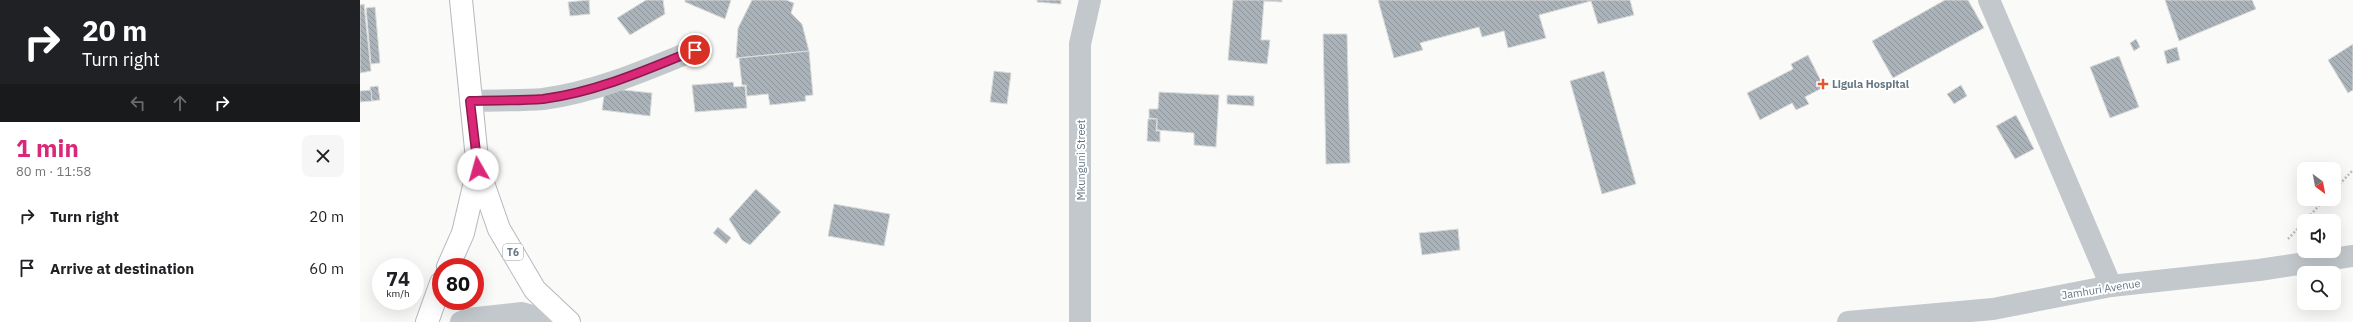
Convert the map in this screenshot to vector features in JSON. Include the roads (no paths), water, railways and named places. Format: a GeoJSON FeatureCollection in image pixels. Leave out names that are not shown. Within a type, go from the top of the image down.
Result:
{"type":"FeatureCollection","features":[{"type":"Feature","properties":{"kind":"highway","name":"T6"},"geometry":{"type":"LineString","coordinates":[[461,0],[478,169],[499,229],[535,290],[569,322]]}},
{"type":"Feature","properties":{"kind":"highway","name":"T6"},"geometry":{"type":"LineString","coordinates":[[452,258],[463,233],[478,169]]}},
{"type":"Feature","properties":{"kind":"highway"},"geometry":{"type":"LineString","coordinates":[[426,322],[432,306]]}},
{"type":"Feature","properties":{"kind":"street","name":"Mkunguni Street"},"geometry":{"type":"LineString","coordinates":[[1080,322],[1080,44],[1090,0]]}},
{"type":"Feature","properties":{"kind":"street"},"geometry":{"type":"LineString","coordinates":[[1989,0],[2111,286]]}},
{"type":"Feature","properties":{"kind":"street"},"geometry":{"type":"LineString","coordinates":[[470,101],[544,99],[598,86],[643,72],[695,50]]}},
{"type":"Feature","properties":{"kind":"street","name":"Jamhuri Avenue"},"geometry":{"type":"LineString","coordinates":[[1848,322],[1993,309],[2111,286],[2259,270],[2353,256]]}},
{"type":"Feature","properties":{"kind":"street"},"geometry":{"type":"LineString","coordinates":[[461,322],[467,319],[522,313],[554,322]]}},
{"type":"Feature","properties":{"kind":"place","name":"Ligula Hospital"},"geometry":{"type":"Point","coordinates":[1823,84]}}]}
